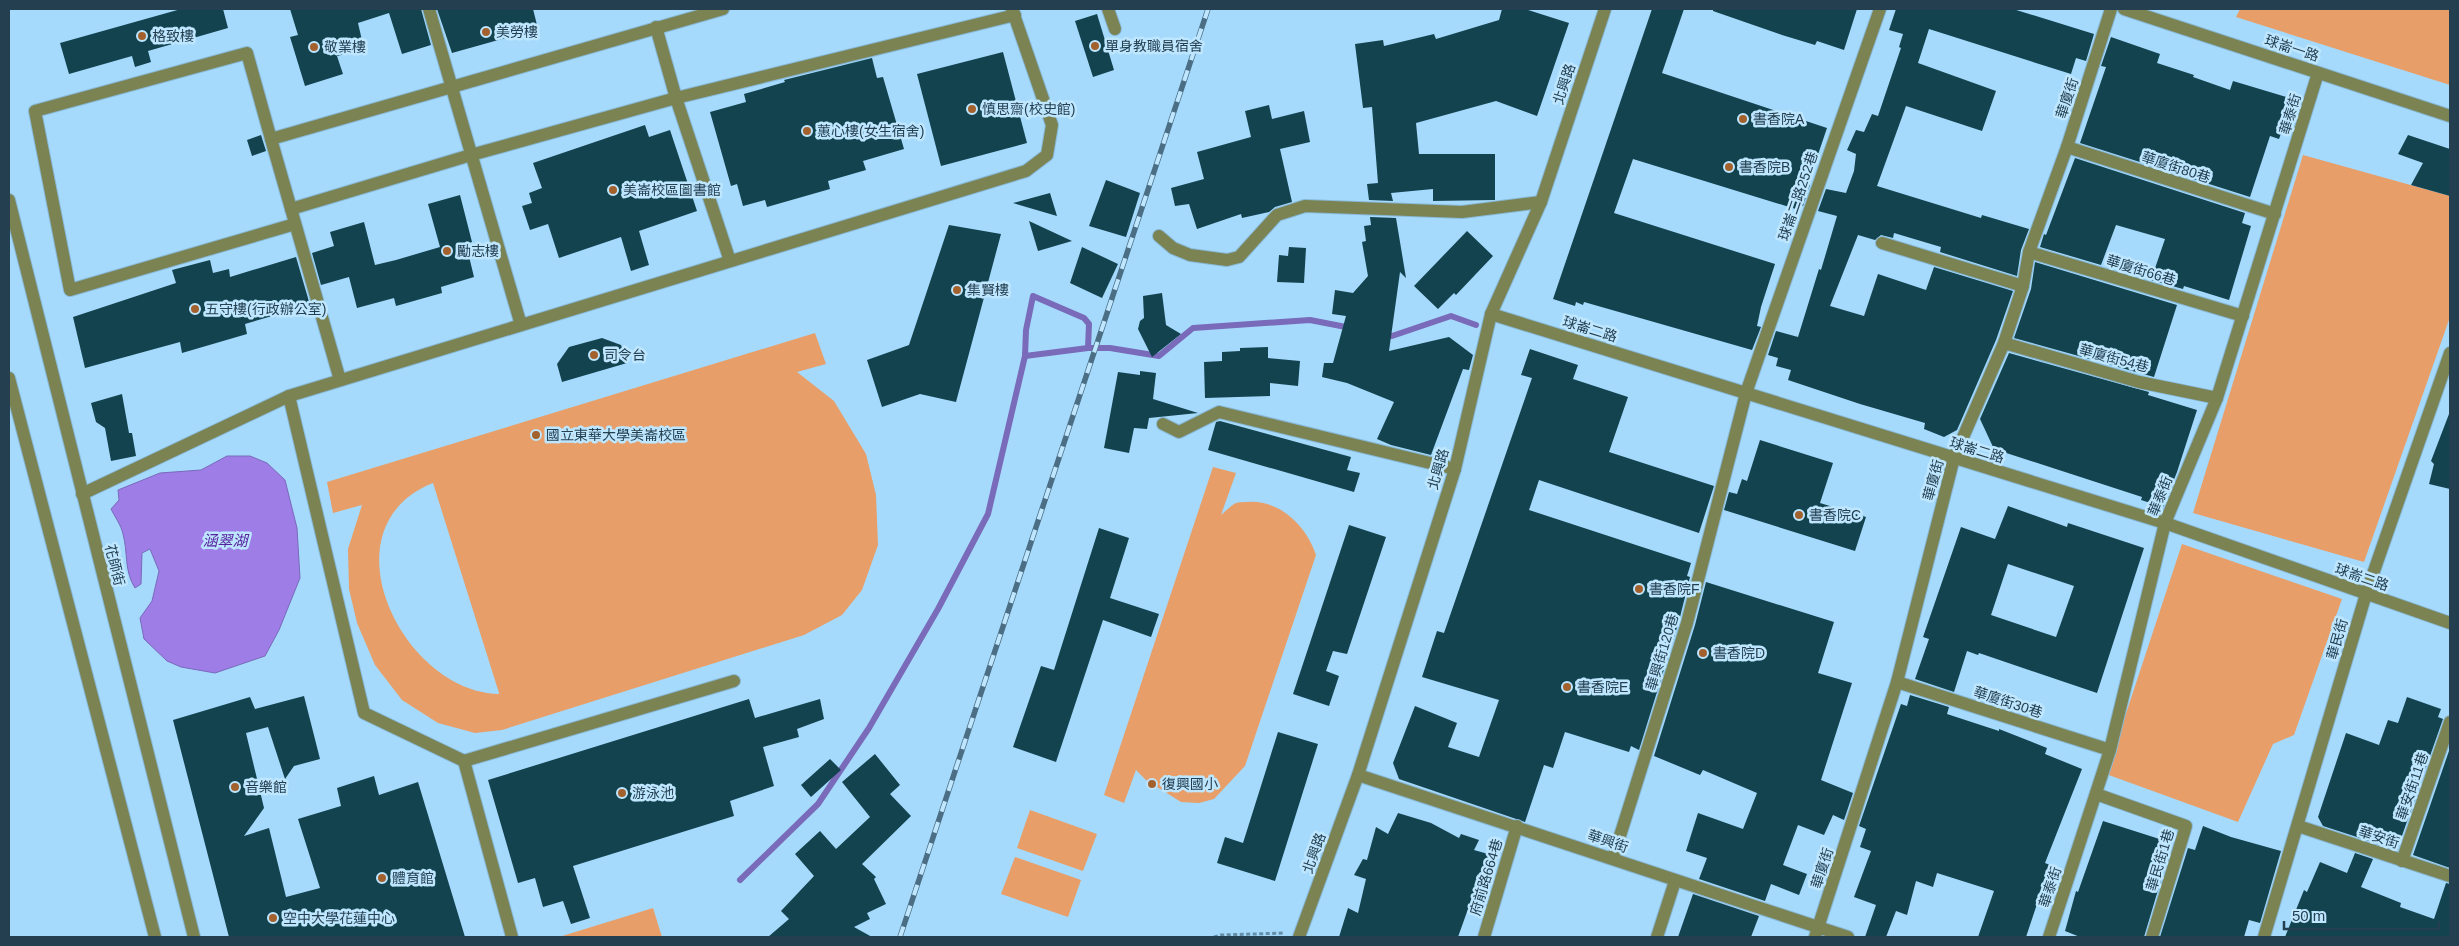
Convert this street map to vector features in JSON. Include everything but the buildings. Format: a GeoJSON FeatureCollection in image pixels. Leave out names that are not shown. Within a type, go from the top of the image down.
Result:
{"type":"FeatureCollection","features":[{"type":"Feature","properties":{"kind":"street"},"geometry":{"type":"LineString","coordinates":[[429,9],[521,325]]}},
{"type":"Feature","properties":{"kind":"street"},"geometry":{"type":"LineString","coordinates":[[271,139],[723,9]]}},
{"type":"Feature","properties":{"kind":"street"},"geometry":{"type":"LineString","coordinates":[[1108,9],[1115,29]]}},
{"type":"Feature","properties":{"kind":"street","name":"北興路"},"geometry":{"type":"LineString","coordinates":[[1300,935],[1358,775],[1455,468],[1492,314],[1541,202],[1605,9]]}},
{"type":"Feature","properties":{"kind":"street","name":"球崙二路252巷"},"geometry":{"type":"LineString","coordinates":[[1746,393],[1880,9]]}},
{"type":"Feature","properties":{"kind":"street","name":"華廈街"},"geometry":{"type":"LineString","coordinates":[[1817,932],[1897,682],[1954,458],[2004,343],[2023,286],[2030,252],[2067,148],[2112,9]]}},
{"type":"Feature","properties":{"kind":"street","name":"球崙一路"},"geometry":{"type":"LineString","coordinates":[[2124,9],[2450,116]]}},
{"type":"Feature","properties":{"kind":"street"},"geometry":{"type":"LineString","coordinates":[[82,494],[289,396],[1026,171],[1047,155],[1052,125],[1014,12],[676,98],[471,155],[291,209]]}},
{"type":"Feature","properties":{"kind":"street"},"geometry":{"type":"LineString","coordinates":[[656,27],[676,98],[730,261]]}},
{"type":"Feature","properties":{"kind":"street"},"geometry":{"type":"LineString","coordinates":[[295,224],[70,290],[35,111],[247,53],[340,380]]}},
{"type":"Feature","properties":{"kind":"street","name":"華泰街"},"geometry":{"type":"LineString","coordinates":[[2049,937],[2110,750],[2165,523],[2218,398],[2318,73]]}},
{"type":"Feature","properties":{"kind":"street","name":"華廈街80巷"},"geometry":{"type":"LineString","coordinates":[[2067,148],[2275,214]]}},
{"type":"Feature","properties":{"kind":"street","name":"花師街"},"geometry":{"type":"LineString","coordinates":[[9,200],[194,937]]}},
{"type":"Feature","properties":{"kind":"street"},"geometry":{"type":"LineString","coordinates":[[1159,236],[1174,248],[1190,255],[1227,260],[1239,257],[1277,215],[1305,206],[1462,212],[1541,202]]}},
{"type":"Feature","properties":{"kind":"street"},"geometry":{"type":"LineString","coordinates":[[1882,243],[2023,286]]}},
{"type":"Feature","properties":{"kind":"street","name":"華廈街66巷"},"geometry":{"type":"LineString","coordinates":[[2030,252],[2244,316]]}},
{"type":"Feature","properties":{"kind":"street","name":"球崙二路"},"geometry":{"type":"LineString","coordinates":[[1492,314],[2165,523],[2450,624]]}},
{"type":"Feature","properties":{"kind":"street","name":"華廈街54巷"},"geometry":{"type":"LineString","coordinates":[[2004,343],[2140,382],[2218,398]]}},
{"type":"Feature","properties":{"kind":"street","name":"華民街"},"geometry":{"type":"LineString","coordinates":[[2264,937],[2366,594],[2450,353]]}},
{"type":"Feature","properties":{"kind":"street"},"geometry":{"type":"LineString","coordinates":[[9,378],[155,937]]}},
{"type":"Feature","properties":{"kind":"street","name":"華興街120巷"},"geometry":{"type":"LineString","coordinates":[[1613,858],[1688,623],[1746,393]]}},
{"type":"Feature","properties":{"kind":"street"},"geometry":{"type":"LineString","coordinates":[[289,396],[364,713],[464,761],[734,680]]}},
{"type":"Feature","properties":{"kind":"street"},"geometry":{"type":"LineString","coordinates":[[1163,424],[1179,432],[1219,412],[1455,468]]}},
{"type":"Feature","properties":{"kind":"street","name":"華廈街30巷"},"geometry":{"type":"LineString","coordinates":[[1897,682],[2110,750]]}},
{"type":"Feature","properties":{"kind":"street","name":"華安街11巷"},"geometry":{"type":"LineString","coordinates":[[2402,861],[2450,722]]}},
{"type":"Feature","properties":{"kind":"street"},"geometry":{"type":"LineString","coordinates":[[464,761],[512,937]]}},
{"type":"Feature","properties":{"kind":"street","name":"華興街"},"geometry":{"type":"LineString","coordinates":[[1358,775],[1613,858],[1817,932],[1848,937]]}},
{"type":"Feature","properties":{"kind":"street","name":"華民街1巷"},"geometry":{"type":"LineString","coordinates":[[2096,794],[2186,826],[2152,937]]}},
{"type":"Feature","properties":{"kind":"street","name":"府前路664巷"},"geometry":{"type":"LineString","coordinates":[[1484,937],[1517,826]]}},
{"type":"Feature","properties":{"kind":"street","name":"華安街"},"geometry":{"type":"LineString","coordinates":[[2298,826],[2450,876]]}},
{"type":"Feature","properties":{"kind":"street"},"geometry":{"type":"LineString","coordinates":[[1657,937],[1676,881]]}},
{"type":"Feature","properties":{"kind":"path"},"geometry":{"type":"LineString","coordinates":[[1214,937],[1221,935],[1300,935]]}},
{"type":"Feature","properties":{"kind":"shaded area"},"geometry":{"type":"Polygon","coordinates":[[[2240,9],[2450,9],[2450,85],[2236,17],[2240,9]]]}},
{"type":"Feature","properties":{"kind":"shaded area"},"geometry":{"type":"Polygon","coordinates":[[[2303,155],[2450,196],[2450,317],[2364,562],[2193,513],[2303,155]]]}},
{"type":"Feature","properties":{"kind":"shaded area"},"geometry":{"type":"Polygon","coordinates":[[[815,333],[826,364],[797,372],[834,401],[866,454],[876,495],[878,545],[862,590],[842,615],[804,635],[502,730],[475,733],[438,723],[402,700],[375,665],[357,623],[349,589],[348,549],[362,505],[333,513],[327,482],[815,333]],[[433,483],[400,505],[383,534],[380,569],[388,604],[406,638],[432,666],[464,686],[499,694],[433,483]]]}},
{"type":"Feature","properties":{"kind":"shaded area"},"geometry":{"type":"Polygon","coordinates":[[[1213,467],[1236,473],[1221,515],[1237,503],[1259,502],[1270,505],[1281,510],[1299,525],[1306,534],[1316,555],[1245,766],[1214,799],[1199,803],[1181,802],[1146,780],[1136,770],[1124,803],[1104,795],[1213,467]]]}},
{"type":"Feature","properties":{"kind":"shaded area"},"geometry":{"type":"Polygon","coordinates":[[[2182,544],[2342,599],[2294,735],[2273,744],[2238,822],[2106,774],[2182,544]]]}},
{"type":"Feature","properties":{"kind":"shaded area"},"geometry":{"type":"Polygon","coordinates":[[[1030,810],[1097,834],[1083,871],[1017,848],[1030,810]]]}},
{"type":"Feature","properties":{"kind":"shaded area"},"geometry":{"type":"Polygon","coordinates":[[[1015,857],[1081,880],[1068,917],[1001,894],[1015,857]]]}},
{"type":"Feature","properties":{"kind":"shaded area"},"geometry":{"type":"Polygon","coordinates":[[[653,908],[662,937],[559,937],[653,908]]]}},
{"type":"Feature","properties":{"kind":"water","name":"涵翠湖"},"geometry":{"type":"Polygon","coordinates":[[[227,456],[250,456],[267,463],[285,480],[297,528],[300,578],[279,630],[265,656],[215,673],[181,667],[167,661],[144,639],[140,618],[152,601],[159,571],[150,549],[142,553],[141,584],[135,588],[129,575],[122,531],[111,509],[119,500],[118,490],[160,473],[201,470],[227,456]]]}},
{"type":"Feature","properties":{"kind":"waterway"},"geometry":{"type":"LineString","coordinates":[[1025,356],[1026,330],[1033,296],[1084,318],[1089,324],[1088,348]]}},
{"type":"Feature","properties":{"kind":"waterway"},"geometry":{"type":"LineString","coordinates":[[1383,334],[1392,336],[1451,316],[1476,325]]}},
{"type":"Feature","properties":{"kind":"waterway"},"geometry":{"type":"LineString","coordinates":[[740,880],[818,804],[869,728],[938,609],[988,514],[1025,356],[1088,348],[1110,348],[1159,356],[1193,328],[1310,320],[1351,328]]}},
{"type":"Feature","properties":{"kind":"railway"},"geometry":{"type":"LineString","coordinates":[[900,937],[1208,9]]}},
{"type":"Feature","properties":{"kind":"place","name":"美勞樓"},"geometry":{"type":"Point","coordinates":[486,32]}},
{"type":"Feature","properties":{"kind":"place","name":"格致樓"},"geometry":{"type":"Point","coordinates":[142,36]}},
{"type":"Feature","properties":{"kind":"place","name":"單身教職員宿舍"},"geometry":{"type":"Point","coordinates":[1095,46]}},
{"type":"Feature","properties":{"kind":"place","name":"敬業樓"},"geometry":{"type":"Point","coordinates":[314,47]}},
{"type":"Feature","properties":{"kind":"place","name":"慎思齋(校史館)"},"geometry":{"type":"Point","coordinates":[972,109]}},
{"type":"Feature","properties":{"kind":"place","name":"書香院A"},"geometry":{"type":"Point","coordinates":[1743,119]}},
{"type":"Feature","properties":{"kind":"place","name":"蕙心樓(女生宿舍)"},"geometry":{"type":"Point","coordinates":[807,131]}},
{"type":"Feature","properties":{"kind":"place","name":"書香院B"},"geometry":{"type":"Point","coordinates":[1729,167]}},
{"type":"Feature","properties":{"kind":"place","name":"美崙校區圖書館"},"geometry":{"type":"Point","coordinates":[613,190]}},
{"type":"Feature","properties":{"kind":"place","name":"勵志樓"},"geometry":{"type":"Point","coordinates":[447,251]}},
{"type":"Feature","properties":{"kind":"place","name":"集賢樓"},"geometry":{"type":"Point","coordinates":[957,290]}},
{"type":"Feature","properties":{"kind":"place","name":"五守樓(行政辦公室)"},"geometry":{"type":"Point","coordinates":[195,309]}},
{"type":"Feature","properties":{"kind":"place","name":"司令台"},"geometry":{"type":"Point","coordinates":[594,355]}},
{"type":"Feature","properties":{"kind":"place","name":"國立東華大學美崙校區"},"geometry":{"type":"Point","coordinates":[536,435]}},
{"type":"Feature","properties":{"kind":"place","name":"書香院C"},"geometry":{"type":"Point","coordinates":[1799,515]}},
{"type":"Feature","properties":{"kind":"place","name":"書香院F"},"geometry":{"type":"Point","coordinates":[1639,589]}},
{"type":"Feature","properties":{"kind":"place","name":"書香院D"},"geometry":{"type":"Point","coordinates":[1703,653]}},
{"type":"Feature","properties":{"kind":"place","name":"書香院E"},"geometry":{"type":"Point","coordinates":[1567,687]}},
{"type":"Feature","properties":{"kind":"place","name":"復興國小"},"geometry":{"type":"Point","coordinates":[1152,784]}},
{"type":"Feature","properties":{"kind":"place","name":"音樂館"},"geometry":{"type":"Point","coordinates":[235,787]}},
{"type":"Feature","properties":{"kind":"place","name":"游泳池"},"geometry":{"type":"Point","coordinates":[622,793]}},
{"type":"Feature","properties":{"kind":"place","name":"體育館"},"geometry":{"type":"Point","coordinates":[382,878]}},
{"type":"Feature","properties":{"kind":"place","name":"空中大學花蓮中心"},"geometry":{"type":"Point","coordinates":[273,918]}}]}
